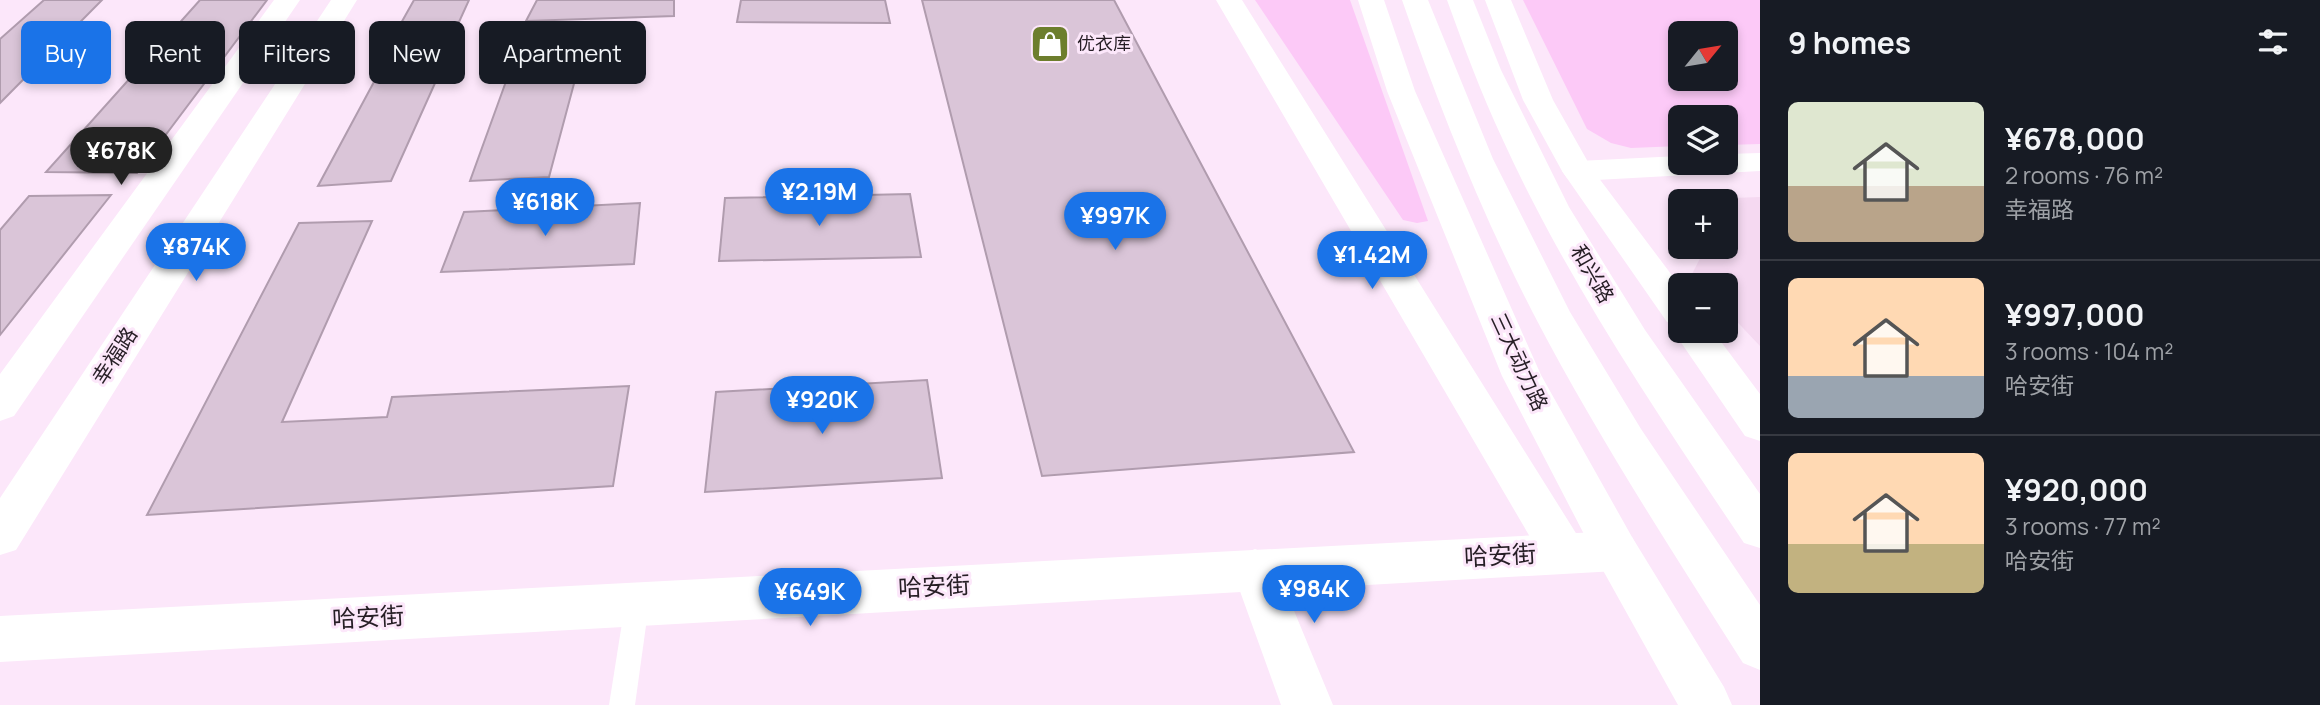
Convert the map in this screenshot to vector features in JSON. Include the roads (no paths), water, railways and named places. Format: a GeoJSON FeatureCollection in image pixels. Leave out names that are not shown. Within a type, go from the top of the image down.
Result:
{"type":"FeatureCollection","features":[{"type":"Feature","properties":{"kind":"main road"},"geometry":{"type":"LineString","coordinates":[[0,405],[287,0]]}},
{"type":"Feature","properties":{"kind":"main road","name":"幸福路"},"geometry":{"type":"LineString","coordinates":[[0,536],[344,0]]}},
{"type":"Feature","properties":{"kind":"main road"},"geometry":{"type":"LineString","coordinates":[[1229,0],[1563,552]]}},
{"type":"Feature","properties":{"kind":"main road","name":"三大动力路"},"geometry":{"type":"LineString","coordinates":[[1370,0],[1401,91],[1522,376],[1616,551],[1706,705]]}},
{"type":"Feature","properties":{"kind":"main road"},"geometry":{"type":"LineString","coordinates":[[1415,0],[1451,97],[1518,247],[1608,410],[1760,647]]}},
{"type":"Feature","properties":{"kind":"main road","name":"和兴路"},"geometry":{"type":"LineString","coordinates":[[1460,0],[1490,81],[1531,165],[1600,290],[1693,434],[1760,529]]}},
{"type":"Feature","properties":{"kind":"main road"},"geometry":{"type":"LineString","coordinates":[[1498,0],[1538,100],[1578,171],[1668,296]]}},
{"type":"Feature","properties":{"kind":"main road"},"geometry":{"type":"LineString","coordinates":[[1578,171],[1760,162]]}},
{"type":"Feature","properties":{"kind":"main road"},"geometry":{"type":"LineString","coordinates":[[1702,343],[1760,425]]}},
{"type":"Feature","properties":{"kind":"main road","name":"哈安街"},"geometry":{"type":"LineString","coordinates":[[0,639],[1616,551]]}},
{"type":"Feature","properties":{"kind":"main road"},"geometry":{"type":"LineString","coordinates":[[1255,569],[1307,705]]}},
{"type":"Feature","properties":{"kind":"lane"},"geometry":{"type":"LineString","coordinates":[[622,705],[637,604]]}},
{"type":"Feature","properties":{"kind":"place","name":"优衣库"},"geometry":{"type":"Point","coordinates":[1050,44]}}]}
